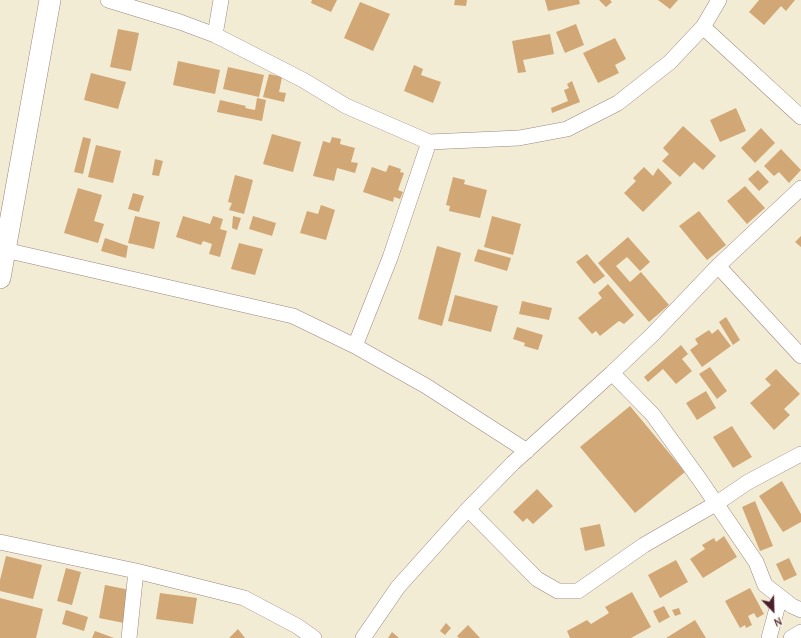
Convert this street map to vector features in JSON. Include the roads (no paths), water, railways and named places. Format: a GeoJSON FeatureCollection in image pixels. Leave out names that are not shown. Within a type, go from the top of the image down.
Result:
{"type":"FeatureCollection","features":[{"type":"Feature","properties":{"kind":"main road"},"geometry":{"type":"LineString","coordinates":[[0,278],[50,0]]}},
{"type":"Feature","properties":{"kind":"street"},"geometry":{"type":"LineString","coordinates":[[108,0],[180,22],[215,35],[303,80],[346,106],[429,142],[519,138],[567,129],[618,102],[670,62],[703,27],[720,0]]}},
{"type":"Feature","properties":{"kind":"street"},"geometry":{"type":"LineString","coordinates":[[215,35],[221,0]]}},
{"type":"Feature","properties":{"kind":"street"},"geometry":{"type":"LineString","coordinates":[[703,27],[801,117]]}},
{"type":"Feature","properties":{"kind":"street"},"geometry":{"type":"LineString","coordinates":[[356,346],[390,258],[429,142]]}},
{"type":"Feature","properties":{"kind":"street"},"geometry":{"type":"LineString","coordinates":[[363,638],[398,587],[468,509],[527,451],[652,335],[718,266],[801,188]]}},
{"type":"Feature","properties":{"kind":"street"},"geometry":{"type":"LineString","coordinates":[[5,250],[293,316],[356,346],[426,386],[527,451]]}},
{"type":"Feature","properties":{"kind":"street"},"geometry":{"type":"LineString","coordinates":[[718,266],[801,356]]}},
{"type":"Feature","properties":{"kind":"street"},"geometry":{"type":"LineString","coordinates":[[612,373],[653,415],[717,504],[756,562],[765,585],[780,597],[801,610]]}},
{"type":"Feature","properties":{"kind":"street"},"geometry":{"type":"LineString","coordinates":[[468,509],[537,579],[558,591],[578,591],[644,545],[717,504],[748,482],[801,454]]}},
{"type":"Feature","properties":{"kind":"street"},"geometry":{"type":"LineString","coordinates":[[0,542],[136,571],[244,598],[297,626],[314,638]]}},
{"type":"Feature","properties":{"kind":"street"},"geometry":{"type":"LineString","coordinates":[[129,638],[136,571]]}},
{"type":"Feature","properties":{"kind":"street"},"geometry":{"type":"LineString","coordinates":[[770,638],[780,597]]}},
{"type":"Feature","properties":{"kind":"street"},"geometry":{"type":"LineString","coordinates":[[791,638],[801,632]]}}]}
